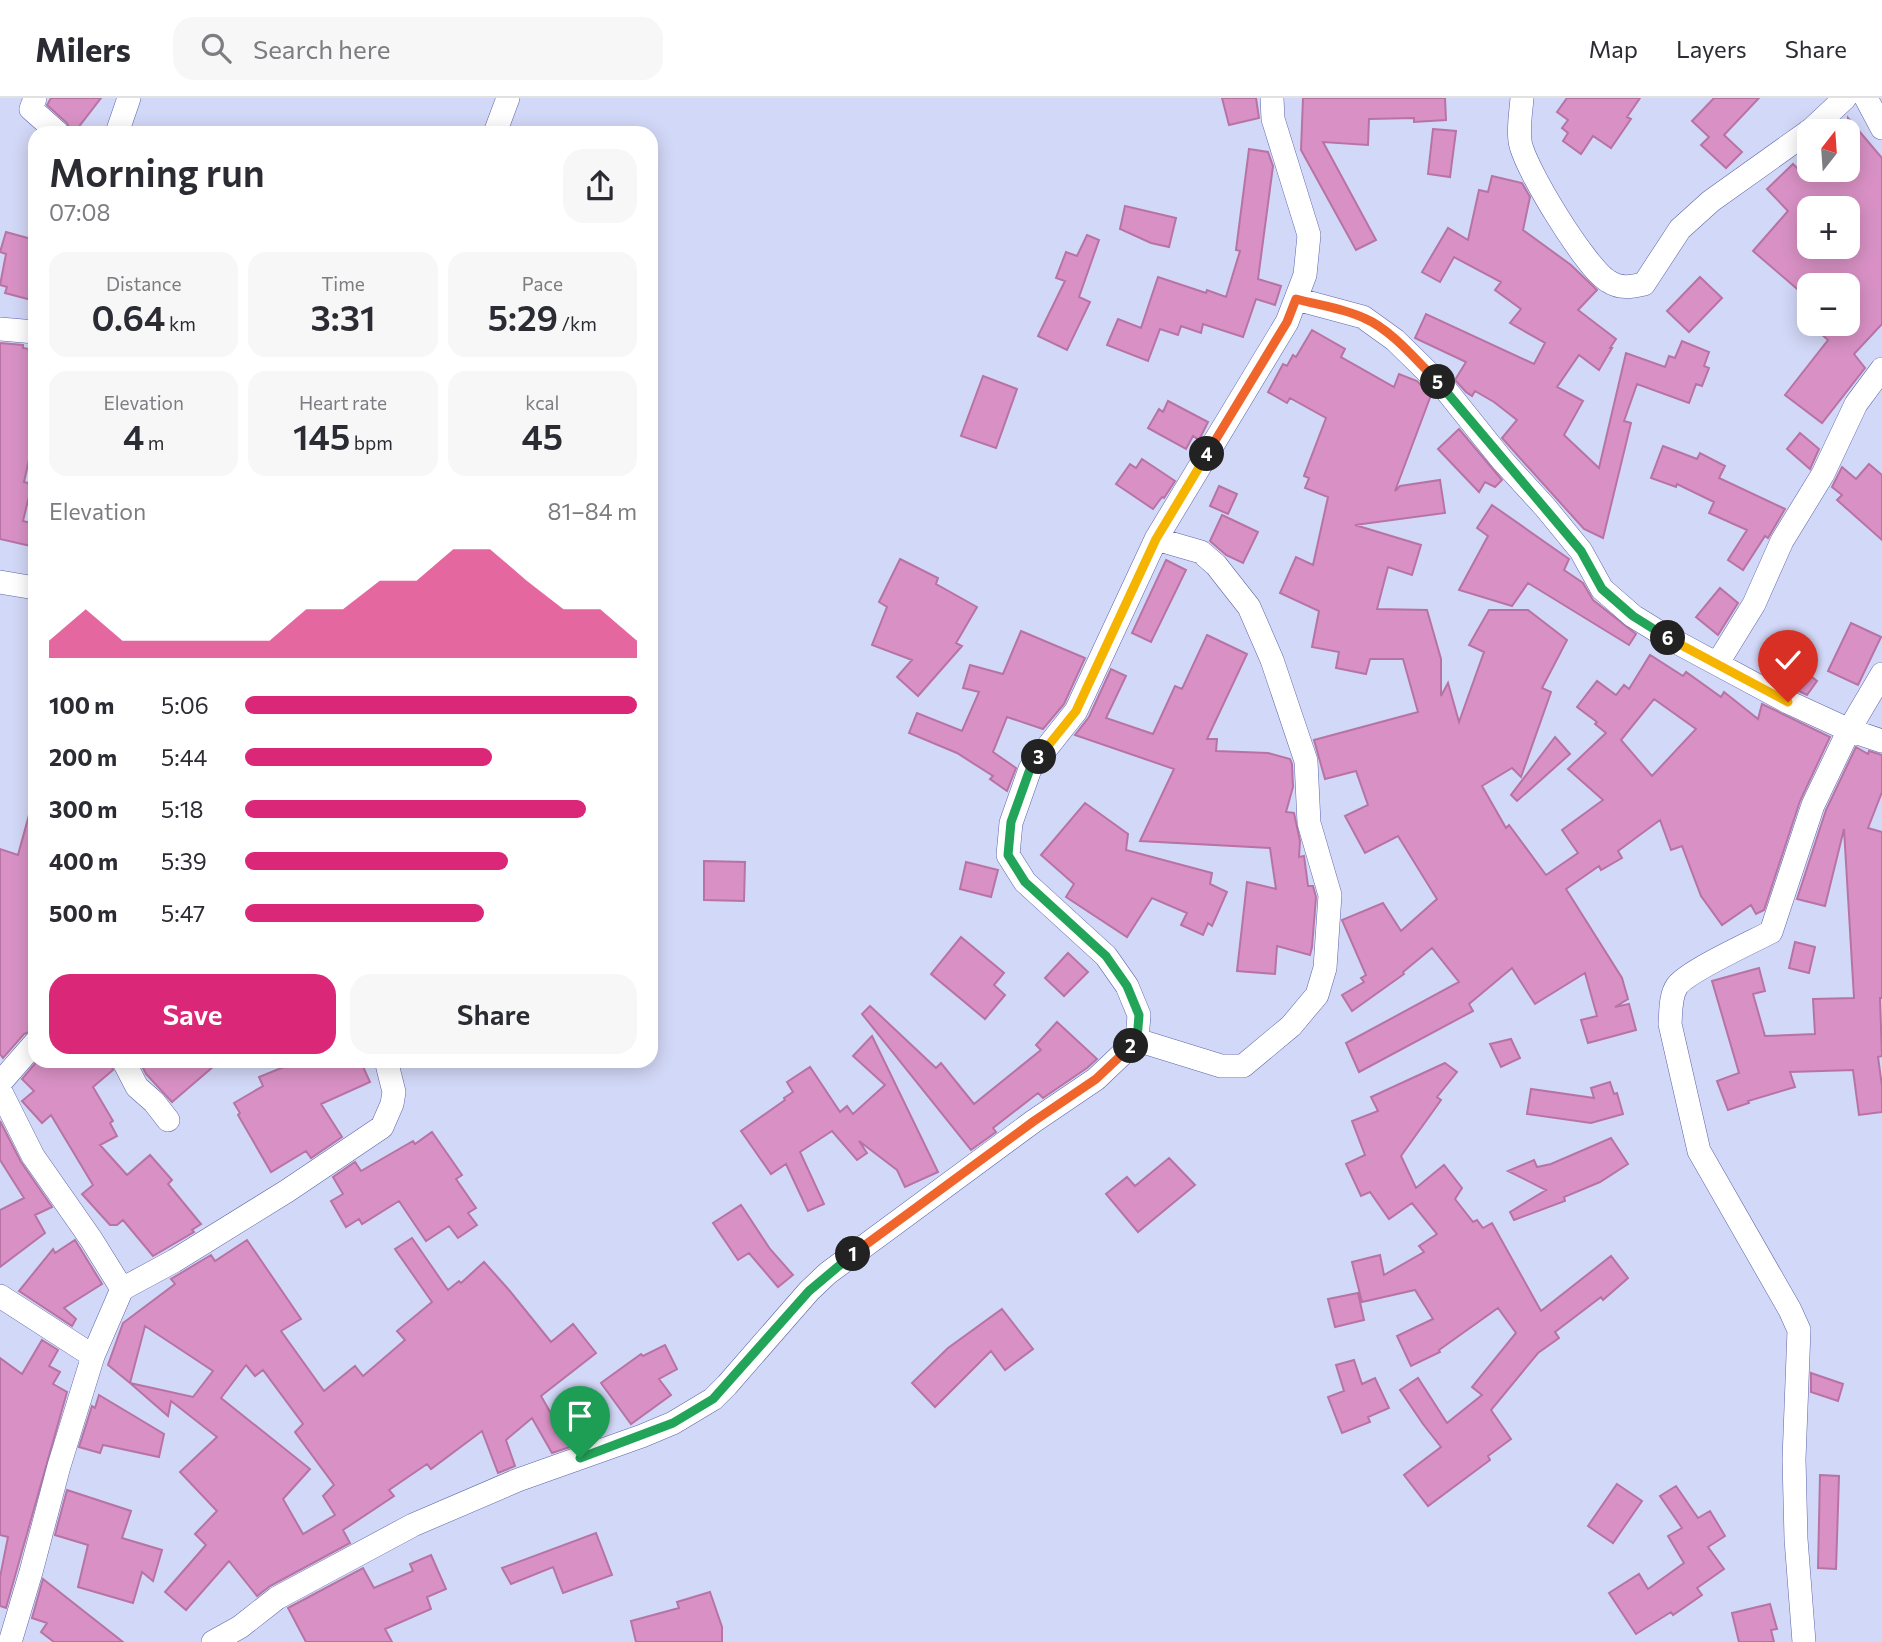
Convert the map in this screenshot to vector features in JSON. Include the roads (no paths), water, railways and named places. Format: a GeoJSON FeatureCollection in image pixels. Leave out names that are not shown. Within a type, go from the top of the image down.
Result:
{"type":"FeatureCollection","features":[{"type":"Feature","properties":{"kind":"street"},"geometry":{"type":"LineString","coordinates":[[35,98],[31,109],[50,126]]}},
{"type":"Feature","properties":{"kind":"street"},"geometry":{"type":"LineString","coordinates":[[119,126],[129,98]]}},
{"type":"Feature","properties":{"kind":"street"},"geometry":{"type":"LineString","coordinates":[[498,126],[508,98]]}},
{"type":"Feature","properties":{"kind":"street"},"geometry":{"type":"LineString","coordinates":[[213,1642],[240,1627],[277,1598],[414,1525],[518,1480],[642,1436],[713,1399],[828,1273],[1034,1121],[1096,1079],[1137,1040],[1139,1015],[1127,986],[1106,956],[1025,882],[1008,855],[1011,822],[1030,769],[1076,711],[1156,539],[1287,322],[1305,275],[1309,235],[1273,119],[1272,98]]}},
{"type":"Feature","properties":{"kind":"street"},"geometry":{"type":"LineString","coordinates":[[1522,98],[1520,143],[1550,205],[1591,264],[1607,281],[1624,288],[1644,284],[1680,229],[1711,201],[1812,129],[1863,99],[1882,128]]}},
{"type":"Feature","properties":{"kind":"street"},"geometry":{"type":"LineString","coordinates":[[1296,299],[1363,317],[1395,340],[1446,390],[1581,551],[1602,589],[1633,616],[1788,702],[1849,730],[1882,741]]}},
{"type":"Feature","properties":{"kind":"street"},"geometry":{"type":"LineString","coordinates":[[0,329],[28,331]]}},
{"type":"Feature","properties":{"kind":"street"},"geometry":{"type":"LineString","coordinates":[[1722,656],[1754,604],[1782,541],[1823,474],[1856,404],[1882,369]]}},
{"type":"Feature","properties":{"kind":"street"},"geometry":{"type":"LineString","coordinates":[[1137,1040],[1221,1066],[1243,1066],[1258,1055],[1291,1026],[1317,995],[1325,968],[1330,895],[1309,823],[1306,761],[1272,660],[1249,607],[1216,565],[1201,552],[1156,539]]}},
{"type":"Feature","properties":{"kind":"street"},"geometry":{"type":"LineString","coordinates":[[0,582],[28,587]]}},
{"type":"Feature","properties":{"kind":"street"},"geometry":{"type":"LineString","coordinates":[[1804,1642],[1796,1539],[1794,1459],[1799,1330],[1699,1151],[1670,1024],[1671,1002],[1677,986],[1707,965],[1771,932],[1813,805],[1849,730],[1882,674]]}},
{"type":"Feature","properties":{"kind":"street"},"geometry":{"type":"LineString","coordinates":[[0,1083],[28,1050]]}},
{"type":"Feature","properties":{"kind":"street"},"geometry":{"type":"LineString","coordinates":[[127,1068],[137,1087],[154,1102],[168,1120]]}},
{"type":"Feature","properties":{"kind":"street"},"geometry":{"type":"LineString","coordinates":[[9,1638],[93,1356],[122,1289],[214,1237],[382,1127],[394,1092],[388,1068]]}},
{"type":"Feature","properties":{"kind":"street"},"geometry":{"type":"LineString","coordinates":[[0,1090],[33,1156],[122,1289]]}},
{"type":"Feature","properties":{"kind":"street"},"geometry":{"type":"LineString","coordinates":[[0,1296],[93,1356]]}}]}
